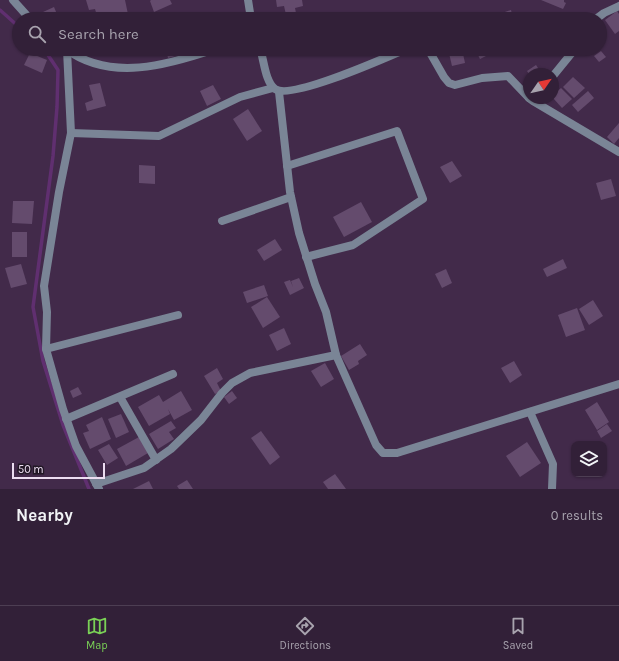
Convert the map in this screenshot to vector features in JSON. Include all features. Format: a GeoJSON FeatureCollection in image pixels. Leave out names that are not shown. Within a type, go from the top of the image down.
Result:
{"type":"FeatureCollection","features":[{"type":"Feature","properties":{"kind":"street"},"geometry":{"type":"LineString","coordinates":[[13,0],[22,12]]}},
{"type":"Feature","properties":{"kind":"street"},"geometry":{"type":"LineString","coordinates":[[248,0],[250,12]]}},
{"type":"Feature","properties":{"kind":"street"},"geometry":{"type":"LineString","coordinates":[[606,12],[619,6]]}},
{"type":"Feature","properties":{"kind":"street"},"geometry":{"type":"LineString","coordinates":[[66,56],[71,133],[59,192],[44,286],[47,312],[46,349],[66,419],[76,446],[98,486],[144,468],[156,460],[176,444],[200,420],[232,383],[250,373],[336,354]]}},
{"type":"Feature","properties":{"kind":"street"},"geometry":{"type":"LineString","coordinates":[[76,56],[85,61],[124,69],[161,65],[194,56]]}},
{"type":"Feature","properties":{"kind":"street"},"geometry":{"type":"LineString","coordinates":[[262,56],[269,81],[276,90],[291,197],[298,233],[326,312],[336,354],[376,445],[383,453],[397,453],[619,384]]}},
{"type":"Feature","properties":{"kind":"street"},"geometry":{"type":"LineString","coordinates":[[71,133],[159,136],[240,97],[276,90],[299,89],[364,67],[390,56]]}},
{"type":"Feature","properties":{"kind":"street"},"geometry":{"type":"LineString","coordinates":[[432,56],[449,83],[455,85],[482,78],[508,76],[523,90]]}},
{"type":"Feature","properties":{"kind":"street"},"geometry":{"type":"LineString","coordinates":[[559,69],[569,56]]}},
{"type":"Feature","properties":{"kind":"street"},"geometry":{"type":"LineString","coordinates":[[540,104],[619,152]]}},
{"type":"Feature","properties":{"kind":"street"},"geometry":{"type":"LineString","coordinates":[[287,166],[397,131],[423,199],[353,245],[306,257]]}},
{"type":"Feature","properties":{"kind":"street"},"geometry":{"type":"LineString","coordinates":[[222,221],[291,197]]}},
{"type":"Feature","properties":{"kind":"street"},"geometry":{"type":"LineString","coordinates":[[46,349],[178,315]]}},
{"type":"Feature","properties":{"kind":"street"},"geometry":{"type":"LineString","coordinates":[[66,419],[173,374]]}},
{"type":"Feature","properties":{"kind":"street"},"geometry":{"type":"LineString","coordinates":[[120,397],[156,460]]}},
{"type":"Feature","properties":{"kind":"street"},"geometry":{"type":"LineString","coordinates":[[530,412],[553,464],[552,489]]}},
{"type":"Feature","properties":{"kind":"building"},"geometry":{"type":"Polygon","coordinates":[[[86,0],[125,0],[128,12],[96,12],[95,9],[89,10],[86,0]]]}},
{"type":"Feature","properties":{"kind":"building"},"geometry":{"type":"Polygon","coordinates":[[[170,0],[172,4],[154,12],[150,1],[170,0]]]}},
{"type":"Feature","properties":{"kind":"building"},"geometry":{"type":"Polygon","coordinates":[[[276,0],[302,0],[303,6],[295,8],[296,12],[285,12],[284,6],[277,7],[276,0]]]}},
{"type":"Feature","properties":{"kind":"building"},"geometry":{"type":"Polygon","coordinates":[[[541,0],[564,0],[566,3],[563,9],[541,0]]]}},
{"type":"Feature","properties":{"kind":"building"},"geometry":{"type":"Polygon","coordinates":[[[54,7],[56,12],[43,12],[54,7]]]}},
{"type":"Feature","properties":{"kind":"building"},"geometry":{"type":"Polygon","coordinates":[[[617,11],[619,14],[619,31],[615,34],[607,23],[607,18],[617,11]]]}},
{"type":"Feature","properties":{"kind":"building"},"geometry":{"type":"Polygon","coordinates":[[[28,56],[37,56],[47,60],[42,73],[24,65],[28,56]]]}},
{"type":"Feature","properties":{"kind":"building"},"geometry":{"type":"Polygon","coordinates":[[[450,56],[464,56],[465,63],[452,66],[450,56]]]}},
{"type":"Feature","properties":{"kind":"building"},"geometry":{"type":"Polygon","coordinates":[[[478,56],[486,56],[480,59],[478,56]]]}},
{"type":"Feature","properties":{"kind":"building"},"geometry":{"type":"Polygon","coordinates":[[[594,56],[605,56],[606,57],[599,62],[594,56]]]}},
{"type":"Feature","properties":{"kind":"building"},"geometry":{"type":"Polygon","coordinates":[[[573,77],[585,88],[574,98],[563,87],[573,77]]]}},
{"type":"Feature","properties":{"kind":"building"},"geometry":{"type":"Polygon","coordinates":[[[100,83],[106,106],[87,111],[85,103],[93,100],[89,85],[100,83]]]}},
{"type":"Feature","properties":{"kind":"building"},"geometry":{"type":"Polygon","coordinates":[[[213,85],[221,99],[207,106],[200,91],[213,85]]]}},
{"type":"Feature","properties":{"kind":"building"},"geometry":{"type":"Polygon","coordinates":[[[561,88],[572,99],[562,108],[558,104],[559,90],[561,88]]]}},
{"type":"Feature","properties":{"kind":"building"},"geometry":{"type":"Polygon","coordinates":[[[588,91],[594,98],[578,112],[572,105],[588,91]]]}},
{"type":"Feature","properties":{"kind":"building"},"geometry":{"type":"Polygon","coordinates":[[[248,109],[262,131],[247,141],[233,119],[248,109]]]}},
{"type":"Feature","properties":{"kind":"building"},"geometry":{"type":"Polygon","coordinates":[[[619,123],[619,138],[614,144],[607,137],[619,123]]]}},
{"type":"Feature","properties":{"kind":"building"},"geometry":{"type":"Polygon","coordinates":[[[452,161],[462,176],[450,183],[440,167],[452,161]]]}},
{"type":"Feature","properties":{"kind":"building"},"geometry":{"type":"Polygon","coordinates":[[[139,165],[155,166],[155,184],[139,183],[139,165]]]}},
{"type":"Feature","properties":{"kind":"building"},"geometry":{"type":"Polygon","coordinates":[[[611,179],[616,196],[601,200],[596,183],[611,179]]]}},
{"type":"Feature","properties":{"kind":"building"},"geometry":{"type":"Polygon","coordinates":[[[13,201],[34,201],[32,224],[12,223],[13,201]]]}},
{"type":"Feature","properties":{"kind":"building"},"geometry":{"type":"Polygon","coordinates":[[[361,202],[372,222],[344,237],[333,217],[361,202]]]}},
{"type":"Feature","properties":{"kind":"building"},"geometry":{"type":"Polygon","coordinates":[[[12,232],[27,232],[27,257],[12,257],[12,232]]]}},
{"type":"Feature","properties":{"kind":"building"},"geometry":{"type":"Polygon","coordinates":[[[275,239],[282,250],[264,261],[257,250],[275,239]]]}},
{"type":"Feature","properties":{"kind":"building"},"geometry":{"type":"Polygon","coordinates":[[[563,259],[567,268],[547,277],[543,269],[563,259]]]}},
{"type":"Feature","properties":{"kind":"building"},"geometry":{"type":"Polygon","coordinates":[[[21,264],[27,284],[11,288],[5,268],[21,264]]]}},
{"type":"Feature","properties":{"kind":"building"},"geometry":{"type":"Polygon","coordinates":[[[446,269],[452,283],[442,288],[435,274],[446,269]]]}},
{"type":"Feature","properties":{"kind":"building"},"geometry":{"type":"Polygon","coordinates":[[[299,278],[304,288],[290,295],[284,282],[290,280],[293,287],[291,281],[299,278]]]}},
{"type":"Feature","properties":{"kind":"building"},"geometry":{"type":"Polygon","coordinates":[[[264,285],[268,296],[247,303],[243,292],[264,285]]]}},
{"type":"Feature","properties":{"kind":"building"},"geometry":{"type":"Polygon","coordinates":[[[267,297],[280,317],[263,328],[251,307],[267,297]]]}},
{"type":"Feature","properties":{"kind":"building"},"geometry":{"type":"Polygon","coordinates":[[[593,300],[603,316],[589,325],[579,309],[593,300]]]}},
{"type":"Feature","properties":{"kind":"building"},"geometry":{"type":"Polygon","coordinates":[[[577,308],[585,330],[566,337],[558,315],[577,308]]]}},
{"type":"Feature","properties":{"kind":"building"},"geometry":{"type":"Polygon","coordinates":[[[284,328],[291,344],[277,351],[269,335],[284,328]]]}},
{"type":"Feature","properties":{"kind":"building"},"geometry":{"type":"Polygon","coordinates":[[[360,344],[367,355],[358,361],[359,364],[349,370],[341,356],[360,344]]]}},
{"type":"Feature","properties":{"kind":"building"},"geometry":{"type":"Polygon","coordinates":[[[514,361],[522,375],[510,383],[501,368],[514,361]]]}},
{"type":"Feature","properties":{"kind":"building"},"geometry":{"type":"Polygon","coordinates":[[[325,363],[334,379],[321,387],[311,371],[325,363]]]}},
{"type":"Feature","properties":{"kind":"building"},"geometry":{"type":"Polygon","coordinates":[[[217,368],[223,379],[217,383],[221,391],[215,394],[204,376],[217,368]]]}},
{"type":"Feature","properties":{"kind":"building"},"geometry":{"type":"Polygon","coordinates":[[[78,387],[82,394],[73,398],[70,391],[78,387]]]}},
{"type":"Feature","properties":{"kind":"building"},"geometry":{"type":"Polygon","coordinates":[[[181,391],[192,410],[174,420],[168,409],[170,414],[149,426],[138,407],[159,395],[163,402],[181,391]]]}},
{"type":"Feature","properties":{"kind":"building"},"geometry":{"type":"Polygon","coordinates":[[[232,391],[237,398],[229,404],[224,397],[232,391]]]}},
{"type":"Feature","properties":{"kind":"building"},"geometry":{"type":"Polygon","coordinates":[[[597,402],[609,422],[597,430],[585,410],[597,402]]]}},
{"type":"Feature","properties":{"kind":"building"},"geometry":{"type":"Polygon","coordinates":[[[121,414],[129,432],[116,438],[108,419],[121,414]]]}},
{"type":"Feature","properties":{"kind":"building"},"geometry":{"type":"Polygon","coordinates":[[[102,417],[111,439],[90,449],[83,433],[89,431],[86,425],[102,417]]]}},
{"type":"Feature","properties":{"kind":"building"},"geometry":{"type":"Polygon","coordinates":[[[171,421],[176,428],[169,432],[174,439],[158,449],[149,434],[171,421]]]}},
{"type":"Feature","properties":{"kind":"building"},"geometry":{"type":"Polygon","coordinates":[[[607,424],[612,431],[601,438],[597,431],[607,424]]]}},
{"type":"Feature","properties":{"kind":"building"},"geometry":{"type":"Polygon","coordinates":[[[261,431],[280,457],[270,465],[251,438],[261,431]]]}},
{"type":"Feature","properties":{"kind":"building"},"geometry":{"type":"Polygon","coordinates":[[[139,437],[148,453],[126,466],[117,449],[139,437]]]}},
{"type":"Feature","properties":{"kind":"building"},"geometry":{"type":"Polygon","coordinates":[[[527,442],[541,463],[520,477],[506,456],[527,442]]]}},
{"type":"Feature","properties":{"kind":"building"},"geometry":{"type":"Polygon","coordinates":[[[109,444],[118,458],[107,465],[98,450],[109,444]]]}},
{"type":"Feature","properties":{"kind":"building"},"geometry":{"type":"Polygon","coordinates":[[[335,474],[346,489],[328,489],[323,482],[335,474]]]}},
{"type":"Feature","properties":{"kind":"building"},"geometry":{"type":"Polygon","coordinates":[[[187,480],[193,489],[179,489],[177,486],[187,480]]]}},
{"type":"Feature","properties":{"kind":"building"},"geometry":{"type":"Polygon","coordinates":[[[149,481],[153,489],[133,489],[149,481]]]}},
{"type":"Feature","properties":{"kind":"waterway"},"geometry":{"type":"LineString","coordinates":[[0,10],[12,21]]}},
{"type":"Feature","properties":{"kind":"waterway"},"geometry":{"type":"LineString","coordinates":[[49,56],[58,70],[57,107],[53,156],[33,307],[43,361],[63,425],[89,489]]}}]}
